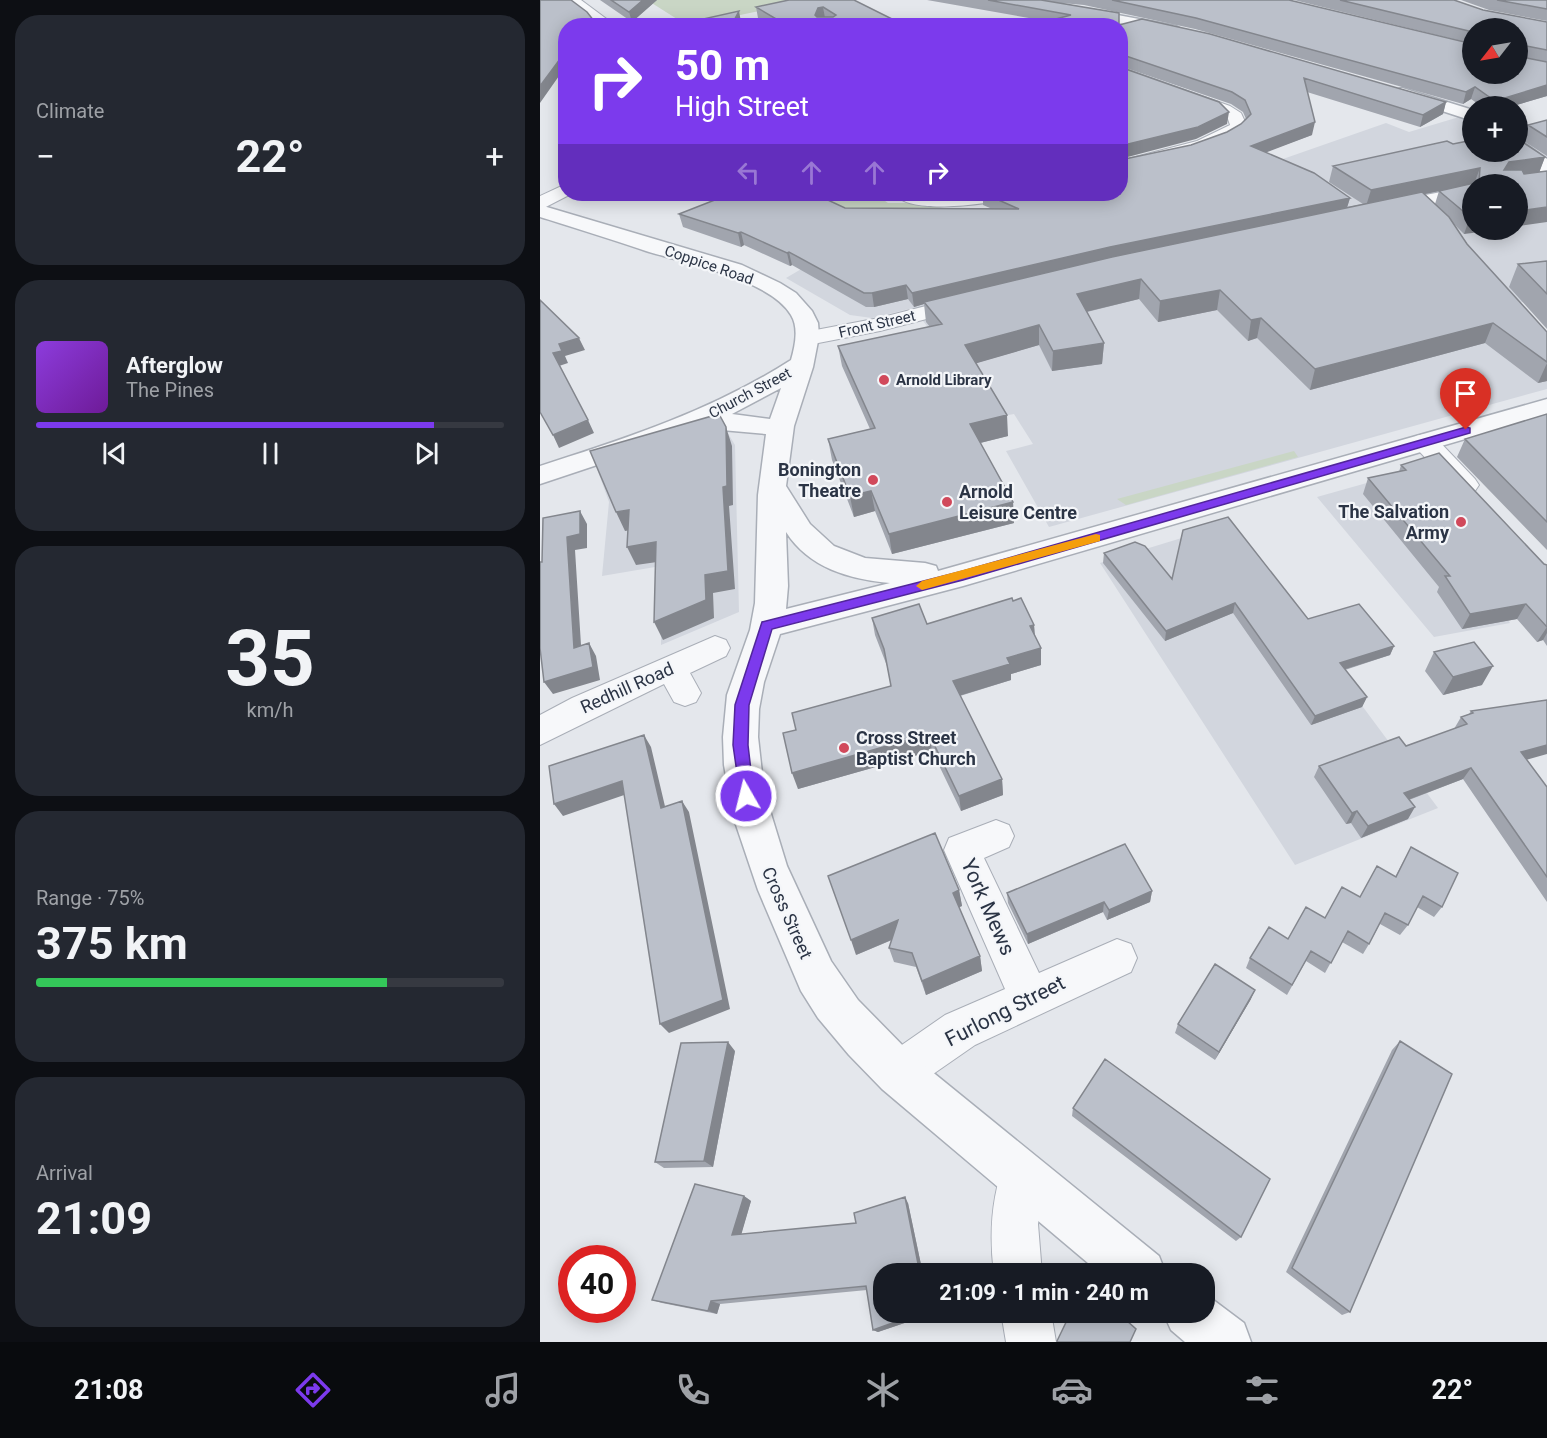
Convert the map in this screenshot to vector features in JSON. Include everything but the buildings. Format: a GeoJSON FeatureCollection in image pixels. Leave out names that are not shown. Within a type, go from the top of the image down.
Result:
{"type":"FeatureCollection","features":[{"type":"Feature","properties":{"kind":"street"},"geometry":{"type":"LineString","coordinates":[[573,0],[598,18]]}},
{"type":"Feature","properties":{"kind":"street"},"geometry":{"type":"LineString","coordinates":[[1016,0],[1114,18]]}},
{"type":"Feature","properties":{"kind":"street"},"geometry":{"type":"LineString","coordinates":[[1128,21],[1194,34]]}},
{"type":"Feature","properties":{"kind":"street"},"geometry":{"type":"LineString","coordinates":[[1128,27],[1141,23]]}},
{"type":"Feature","properties":{"kind":"street"},"geometry":{"type":"LineString","coordinates":[[1128,74],[1224,109],[1238,120],[1239,126],[1234,131],[1211,141],[1128,164]]}},
{"type":"Feature","properties":{"kind":"street"},"geometry":{"type":"LineString","coordinates":[[1383,87],[1462,112]]}},
{"type":"Feature","properties":{"kind":"street"},"geometry":{"type":"LineString","coordinates":[[1528,154],[1547,167]]}},
{"type":"Feature","properties":{"kind":"street"},"geometry":{"type":"LineString","coordinates":[[540,204],[558,194]]}},
{"type":"Feature","properties":{"kind":"street"},"geometry":{"type":"LineString","coordinates":[[1372,211],[1462,194]]}},
{"type":"Feature","properties":{"kind":"street","name":"Coppice Road"},"geometry":{"type":"LineString","coordinates":[[540,211],[751,277],[778,291],[801,311],[807,322],[808,338]]}},
{"type":"Feature","properties":{"kind":"street","name":"Front Street"},"geometry":{"type":"LineString","coordinates":[[808,338],[880,324],[989,297]]}},
{"type":"Feature","properties":{"kind":"street"},"geometry":{"type":"LineString","coordinates":[[782,421],[808,348],[808,338]]}},
{"type":"Feature","properties":{"kind":"street","name":"Church Street"},"geometry":{"type":"LineString","coordinates":[[540,474],[697,421],[762,389],[801,364]]}},
{"type":"Feature","properties":{"kind":"street"},"geometry":{"type":"LineString","coordinates":[[767,626],[963,575],[1547,407]]}},
{"type":"Feature","properties":{"kind":"street","name":"Church Street"},"geometry":{"type":"LineString","coordinates":[[697,421],[782,421]]}},
{"type":"Feature","properties":{"kind":"street","name":"Cross Street"},"geometry":{"type":"LineString","coordinates":[[782,421],[773,487],[771,602],[767,626],[742,705],[740,745],[742,777],[750,816],[763,860],[817,977],[851,1025],[898,1073],[1128,1263]]}},
{"type":"Feature","properties":{"kind":"street"},"geometry":{"type":"LineString","coordinates":[[1425,442],[1482,502]]}},
{"type":"Feature","properties":{"kind":"street"},"geometry":{"type":"LineString","coordinates":[[773,487],[811,544],[825,555],[844,564],[877,572],[963,575]]}},
{"type":"Feature","properties":{"kind":"street","name":"Redhill Road"},"geometry":{"type":"LineString","coordinates":[[540,731],[583,707],[678,681],[715,648]]}},
{"type":"Feature","properties":{"kind":"street","name":"York Mews"},"geometry":{"type":"LineString","coordinates":[[996,836],[962,850],[1029,997]]}},
{"type":"Feature","properties":{"kind":"street","name":"Furlong Street"},"geometry":{"type":"LineString","coordinates":[[898,1073],[960,1030],[1117,958]]}},
{"type":"Feature","properties":{"kind":"street"},"geometry":{"type":"LineString","coordinates":[[1016,1263],[1014,1208],[1022,1175]]}},
{"type":"Feature","properties":{"kind":"street"},"geometry":{"type":"LineString","coordinates":[[1028,1323],[1031,1342]]}},
{"type":"Feature","properties":{"kind":"street"},"geometry":{"type":"LineString","coordinates":[[1202,1323],[1225,1342]]}},
{"type":"Feature","properties":{"kind":"shaded area"},"geometry":{"type":"Polygon","coordinates":[[[1462,116],[1462,162],[1528,162],[1528,124],[1547,121],[1547,299],[1517,303],[1547,358],[1547,389],[1049,527],[1006,451],[1033,444],[1014,414],[997,417],[913,308],[872,318],[850,315],[786,278],[832,251],[1098,201],[1128,201],[1128,195],[1237,175],[1386,123],[1409,132],[1462,116]]]}},
{"type":"Feature","properties":{"kind":"shaded area"},"geometry":{"type":"Polygon","coordinates":[[[726,430],[735,445],[739,612],[661,645],[661,566],[602,576],[609,502],[597,469],[726,430]]]}},
{"type":"Feature","properties":{"kind":"shaded area"},"geometry":{"type":"Polygon","coordinates":[[[1388,477],[1491,597],[1510,623],[1434,637],[1317,497],[1388,477]]]}},
{"type":"Feature","properties":{"kind":"shaded area"},"geometry":{"type":"Polygon","coordinates":[[[1224,525],[1304,629],[1355,614],[1390,655],[1337,672],[1438,808],[1295,865],[1100,563],[1224,525]]]}},
{"type":"Feature","properties":{"kind":"green space"},"geometry":{"type":"Polygon","coordinates":[[[647,0],[807,1],[726,18],[675,18],[647,0]]]}},
{"type":"Feature","properties":{"kind":"green space"},"geometry":{"type":"Polygon","coordinates":[[[799,201],[885,201],[957,210],[857,218],[799,201]]]}},
{"type":"Feature","properties":{"kind":"green space"},"geometry":{"type":"Polygon","coordinates":[[[1294,451],[1298,457],[1126,505],[1117,499],[1294,451]]]}},
{"type":"Feature","properties":{"kind":"slow traffic"},"geometry":{"type":"LineString","coordinates":[[922,586],[1096,538]]}},
{"type":"Feature","properties":{"kind":"place","name":"Arnold Library"},"geometry":{"type":"Point","coordinates":[884,380]}},
{"type":"Feature","properties":{"kind":"place","name":"Bonington Theatre"},"geometry":{"type":"Point","coordinates":[873,480]}},
{"type":"Feature","properties":{"kind":"place","name":"Arnold Leisure Centre"},"geometry":{"type":"Point","coordinates":[947,502]}},
{"type":"Feature","properties":{"kind":"place","name":"The Salvation Army"},"geometry":{"type":"Point","coordinates":[1461,522]}},
{"type":"Feature","properties":{"kind":"place","name":"Cross Street Baptist Church"},"geometry":{"type":"Point","coordinates":[844,748]}},
{"type":"Feature","properties":{"kind":"route"},"geometry":{"type":"LineString","coordinates":[[746,796],[740,745],[742,705],[767,626],[963,575],[1466,430]]}}]}
